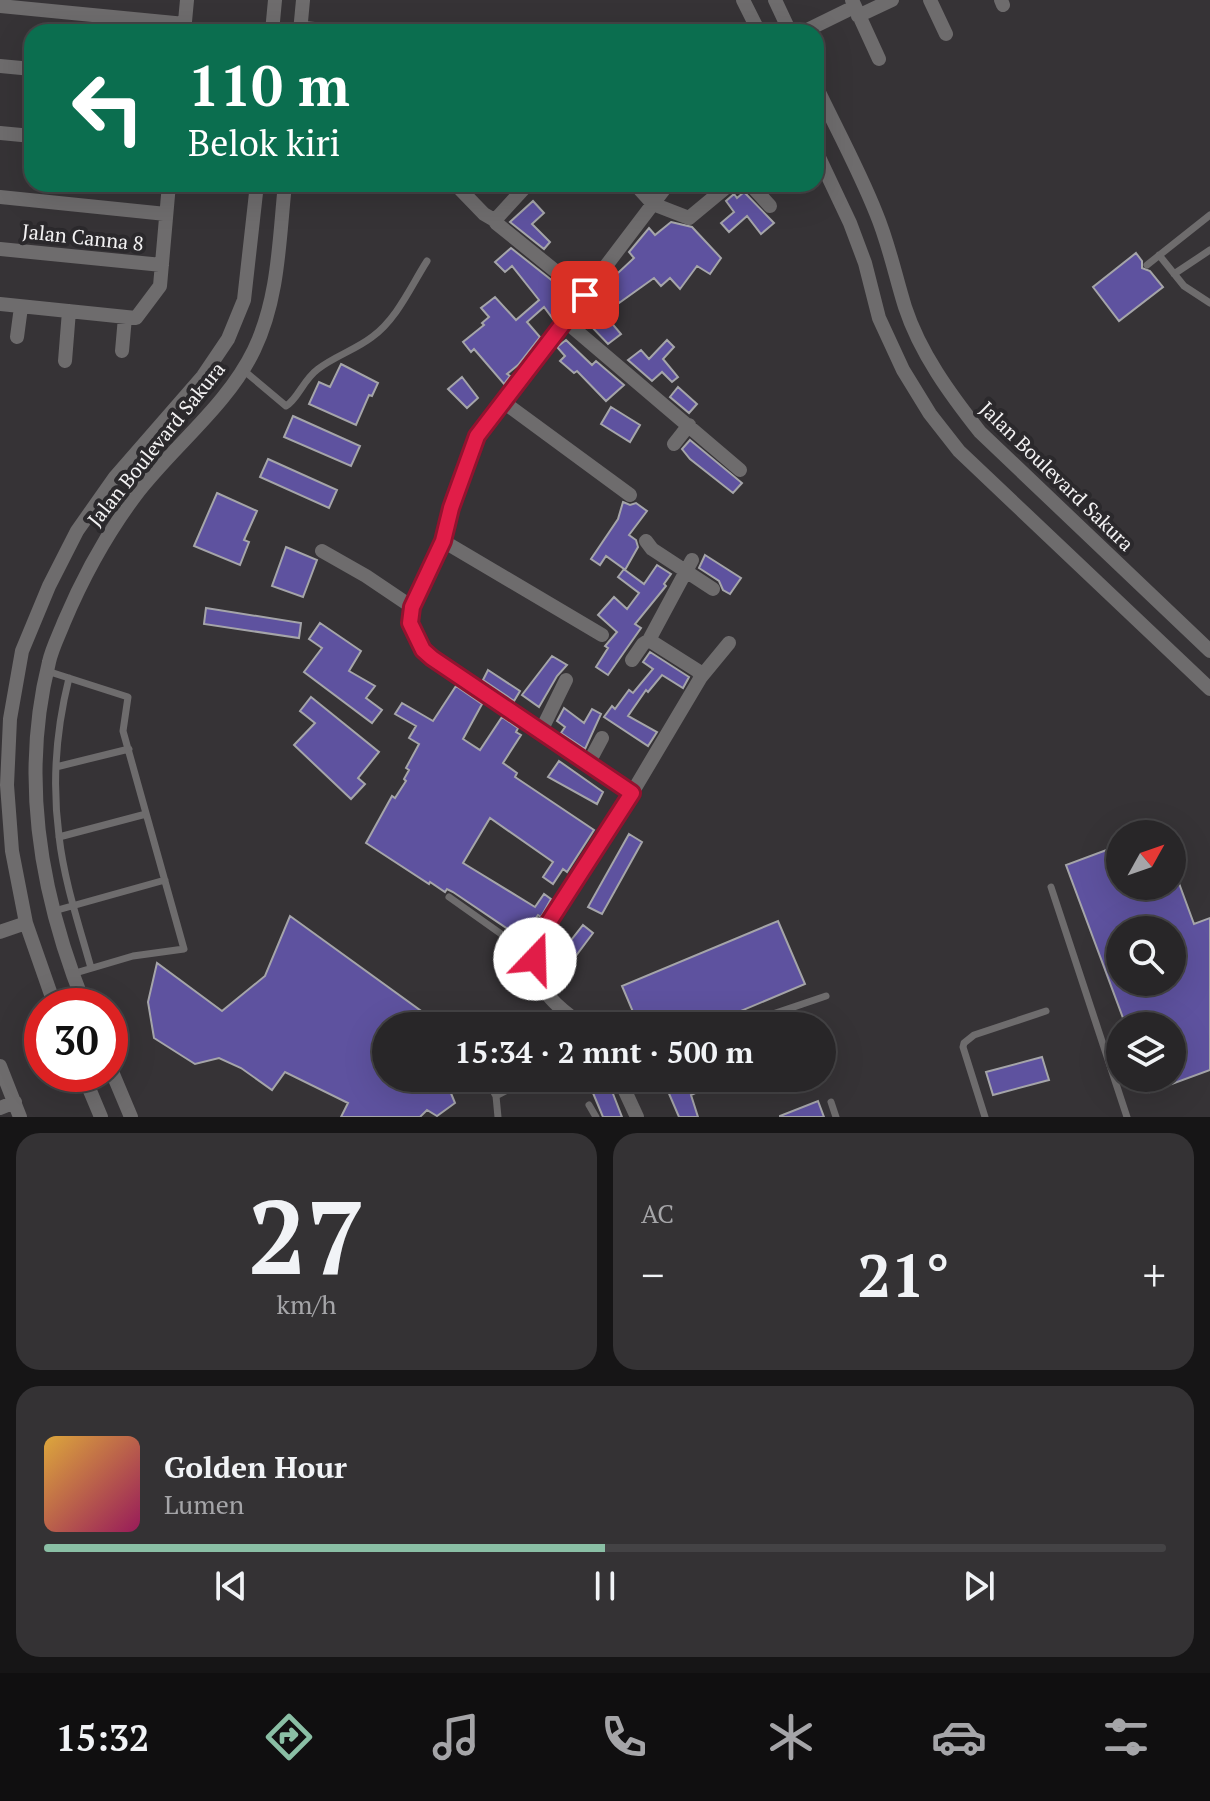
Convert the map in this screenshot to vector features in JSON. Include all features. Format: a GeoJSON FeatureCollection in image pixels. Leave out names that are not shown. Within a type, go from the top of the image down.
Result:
{"type":"FeatureCollection","features":[{"type":"Feature","properties":{"kind":"street"},"geometry":{"type":"LineString","coordinates":[[185,24],[187,0]]}},
{"type":"Feature","properties":{"kind":"street"},"geometry":{"type":"LineString","coordinates":[[273,24],[275,0]]}},
{"type":"Feature","properties":{"kind":"street"},"geometry":{"type":"LineString","coordinates":[[300,24],[303,0]]}},
{"type":"Feature","properties":{"kind":"street"},"geometry":{"type":"LineString","coordinates":[[743,0],[755,24]]}},
{"type":"Feature","properties":{"kind":"street"},"geometry":{"type":"LineString","coordinates":[[775,0],[786,24]]}},
{"type":"Feature","properties":{"kind":"street"},"geometry":{"type":"LineString","coordinates":[[820,24],[855,8],[892,0]]}},
{"type":"Feature","properties":{"kind":"street"},"geometry":{"type":"LineString","coordinates":[[930,0],[946,34]]}},
{"type":"Feature","properties":{"kind":"street"},"geometry":{"type":"LineString","coordinates":[[0,6],[151,24]]}},
{"type":"Feature","properties":{"kind":"street"},"geometry":{"type":"LineString","coordinates":[[855,8],[879,59]]}},
{"type":"Feature","properties":{"kind":"street"},"geometry":{"type":"LineString","coordinates":[[0,66],[24,68]]}},
{"type":"Feature","properties":{"kind":"street","name":"Jalan Boulevard Sakura"},"geometry":{"type":"LineString","coordinates":[[824,103],[876,212],[906,309],[927,357],[953,398],[980,432],[1210,653]]}},
{"type":"Feature","properties":{"kind":"street"},"geometry":{"type":"LineString","coordinates":[[0,133],[24,135]]}},
{"type":"Feature","properties":{"kind":"street"},"geometry":{"type":"LineString","coordinates":[[824,167],[865,263],[879,318],[903,370],[930,414],[959,451],[1210,689]]}},
{"type":"Feature","properties":{"kind":"street"},"geometry":{"type":"LineString","coordinates":[[834,188],[858,175]]}},
{"type":"Feature","properties":{"kind":"street"},"geometry":{"type":"LineString","coordinates":[[122,351],[130,318],[160,286],[168,192]]}},
{"type":"Feature","properties":{"kind":"street","name":"Jalan Boulevard Sakura"},"geometry":{"type":"LineString","coordinates":[[49,988],[26,923],[12,851],[7,785],[10,719],[22,651],[49,586],[77,531],[115,477],[203,376],[228,339],[244,300],[256,192]]}},
{"type":"Feature","properties":{"kind":"street","name":"Jalan Boulevard Sakura"},"geometry":{"type":"LineString","coordinates":[[78,988],[52,912],[39,847],[35,785],[37,723],[49,659],[101,545],[137,494],[225,393],[253,352],[271,307],[284,192]]}},
{"type":"Feature","properties":{"kind":"street"},"geometry":{"type":"LineString","coordinates":[[463,192],[484,214],[585,295]]}},
{"type":"Feature","properties":{"kind":"street"},"geometry":{"type":"LineString","coordinates":[[496,221],[521,192]]}},
{"type":"Feature","properties":{"kind":"street"},"geometry":{"type":"LineString","coordinates":[[642,192],[653,204],[689,218],[720,192]]}},
{"type":"Feature","properties":{"kind":"street"},"geometry":{"type":"LineString","coordinates":[[632,793],[423,650],[410,623],[412,607],[443,541],[451,508],[477,436],[662,192]]}},
{"type":"Feature","properties":{"kind":"street"},"geometry":{"type":"LineString","coordinates":[[757,192],[770,206]]}},
{"type":"Feature","properties":{"kind":"street"},"geometry":{"type":"LineString","coordinates":[[0,197],[166,214]]}},
{"type":"Feature","properties":{"kind":"street","name":"Jalan Canna 8"},"geometry":{"type":"LineString","coordinates":[[0,249],[162,265]]}},
{"type":"Feature","properties":{"kind":"street"},"geometry":{"type":"LineString","coordinates":[[0,304],[130,318]]}},
{"type":"Feature","properties":{"kind":"street"},"geometry":{"type":"LineString","coordinates":[[17,337],[21,307]]}},
{"type":"Feature","properties":{"kind":"street"},"geometry":{"type":"LineString","coordinates":[[65,361],[69,311]]}},
{"type":"Feature","properties":{"kind":"street"},"geometry":{"type":"LineString","coordinates":[[565,321],[740,470]]}},
{"type":"Feature","properties":{"kind":"street"},"geometry":{"type":"LineString","coordinates":[[502,401],[630,495]]}},
{"type":"Feature","properties":{"kind":"street"},"geometry":{"type":"LineString","coordinates":[[674,444],[689,425]]}},
{"type":"Feature","properties":{"kind":"street"},"geometry":{"type":"LineString","coordinates":[[77,531],[101,545]]}},
{"type":"Feature","properties":{"kind":"street"},"geometry":{"type":"LineString","coordinates":[[443,541],[602,635]]}},
{"type":"Feature","properties":{"kind":"street"},"geometry":{"type":"LineString","coordinates":[[646,541],[652,549],[688,565],[713,589]]}},
{"type":"Feature","properties":{"kind":"street"},"geometry":{"type":"LineString","coordinates":[[322,551],[412,607]]}},
{"type":"Feature","properties":{"kind":"street"},"geometry":{"type":"LineString","coordinates":[[632,660],[649,640],[688,565]]}},
{"type":"Feature","properties":{"kind":"street"},"geometry":{"type":"LineString","coordinates":[[649,640],[698,671],[701,677]]}},
{"type":"Feature","properties":{"kind":"street"},"geometry":{"type":"LineString","coordinates":[[566,1012],[550,999],[540,982],[535,959],[545,928],[632,793],[701,677],[729,643]]}},
{"type":"Feature","properties":{"kind":"street"},"geometry":{"type":"LineString","coordinates":[[1192,672],[1210,653]]}},
{"type":"Feature","properties":{"kind":"street"},"geometry":{"type":"LineString","coordinates":[[541,731],[566,680]]}},
{"type":"Feature","properties":{"kind":"street"},"geometry":{"type":"LineString","coordinates":[[588,764],[602,738]]}},
{"type":"Feature","properties":{"kind":"street"},"geometry":{"type":"LineString","coordinates":[[0,932],[26,923]]}},
{"type":"Feature","properties":{"kind":"street"},"geometry":{"type":"LineString","coordinates":[[0,1066],[18,1110],[0,1108]]}},
{"type":"Feature","properties":{"kind":"street"},"geometry":{"type":"LineString","coordinates":[[91,1092],[101,1117]]}},
{"type":"Feature","properties":{"kind":"street"},"geometry":{"type":"LineString","coordinates":[[120,1092],[131,1117]]}},
{"type":"Feature","properties":{"kind":"street"},"geometry":{"type":"LineString","coordinates":[[625,1092],[637,1117]]}},
{"type":"Feature","properties":{"kind":"lane"},"geometry":{"type":"LineString","coordinates":[[1147,265],[1210,215]]}},
{"type":"Feature","properties":{"kind":"lane"},"geometry":{"type":"LineString","coordinates":[[1174,274],[1210,250]]}},
{"type":"Feature","properties":{"kind":"lane"},"geometry":{"type":"LineString","coordinates":[[1159,255],[1184,286],[1210,303]]}},
{"type":"Feature","properties":{"kind":"lane"},"geometry":{"type":"LineString","coordinates":[[242,369],[286,406],[316,370],[356,348],[382,328],[427,261]]}},
{"type":"Feature","properties":{"kind":"lane"},"geometry":{"type":"LineString","coordinates":[[47,671],[128,697],[123,721],[129,749],[184,949],[133,956],[72,974]]}},
{"type":"Feature","properties":{"kind":"lane"},"geometry":{"type":"LineString","coordinates":[[69,678],[60,715],[56,767],[59,837],[91,968]]}},
{"type":"Feature","properties":{"kind":"lane"},"geometry":{"type":"LineString","coordinates":[[56,767],[129,749]]}},
{"type":"Feature","properties":{"kind":"lane"},"geometry":{"type":"LineString","coordinates":[[59,837],[146,814]]}},
{"type":"Feature","properties":{"kind":"lane"},"geometry":{"type":"LineString","coordinates":[[52,912],[165,880]]}},
{"type":"Feature","properties":{"kind":"lane"},"geometry":{"type":"LineString","coordinates":[[1051,887],[1127,1117]]}},
{"type":"Feature","properties":{"kind":"lane"},"geometry":{"type":"LineString","coordinates":[[449,897],[535,959]]}},
{"type":"Feature","properties":{"kind":"lane"},"geometry":{"type":"LineString","coordinates":[[779,1012],[826,996]]}},
{"type":"Feature","properties":{"kind":"lane"},"geometry":{"type":"LineString","coordinates":[[985,1117],[964,1043],[974,1035],[1046,1011]]}},
{"type":"Feature","properties":{"kind":"lane"},"geometry":{"type":"LineString","coordinates":[[494,1092],[498,1117]]}},
{"type":"Feature","properties":{"kind":"lane"},"geometry":{"type":"LineString","coordinates":[[496,1096],[504,1092]]}},
{"type":"Feature","properties":{"kind":"lane"},"geometry":{"type":"LineString","coordinates":[[831,1102],[836,1117]]}},
{"type":"Feature","properties":{"kind":"lane"},"geometry":{"type":"LineString","coordinates":[[589,1105],[596,1117]]}},
{"type":"Feature","properties":{"kind":"building"},"geometry":{"type":"Polygon","coordinates":[[[744,192],[774,223],[761,234],[747,216],[729,232],[721,223],[734,212],[726,201],[734,194],[737,198],[744,192]]]}},
{"type":"Feature","properties":{"kind":"building"},"geometry":{"type":"Polygon","coordinates":[[[533,201],[544,213],[532,224],[550,242],[544,249],[510,222],[533,201]]]}},
{"type":"Feature","properties":{"kind":"building"},"geometry":{"type":"Polygon","coordinates":[[[671,222],[692,227],[721,258],[710,274],[697,266],[680,289],[670,278],[661,286],[654,278],[618,301],[604,314],[621,334],[608,344],[591,326],[588,328],[579,320],[609,292],[604,286],[634,258],[629,252],[649,228],[655,235],[671,222]]]}},
{"type":"Feature","properties":{"kind":"building"},"geometry":{"type":"Polygon","coordinates":[[[511,248],[559,286],[568,298],[557,307],[560,310],[553,319],[544,307],[527,322],[540,337],[507,374],[510,376],[504,384],[474,349],[471,352],[463,342],[484,325],[482,323],[489,317],[481,308],[495,297],[516,320],[539,300],[512,266],[505,272],[495,262],[511,248]]]}},
{"type":"Feature","properties":{"kind":"building"},"geometry":{"type":"Polygon","coordinates":[[[1136,253],[1142,261],[1142,268],[1150,271],[1163,287],[1119,321],[1093,287],[1136,253]]]}},
{"type":"Feature","properties":{"kind":"building"},"geometry":{"type":"Polygon","coordinates":[[[566,340],[592,365],[596,361],[624,385],[606,401],[577,371],[574,373],[560,361],[565,356],[557,347],[566,340]]]}},
{"type":"Feature","properties":{"kind":"building"},"geometry":{"type":"Polygon","coordinates":[[[667,340],[674,347],[663,359],[678,377],[672,382],[662,372],[652,381],[628,360],[641,350],[649,359],[667,340]]]}},
{"type":"Feature","properties":{"kind":"building"},"geometry":{"type":"Polygon","coordinates":[[[341,364],[378,383],[372,396],[369,395],[356,425],[309,404],[319,382],[330,387],[341,364]]]}},
{"type":"Feature","properties":{"kind":"building"},"geometry":{"type":"Polygon","coordinates":[[[462,377],[478,398],[467,408],[448,389],[462,377]]]}},
{"type":"Feature","properties":{"kind":"building"},"geometry":{"type":"Polygon","coordinates":[[[678,387],[697,404],[689,413],[670,397],[678,387]]]}},
{"type":"Feature","properties":{"kind":"building"},"geometry":{"type":"Polygon","coordinates":[[[611,407],[640,425],[630,442],[601,424],[611,407]]]}},
{"type":"Feature","properties":{"kind":"building"},"geometry":{"type":"Polygon","coordinates":[[[293,416],[360,446],[351,466],[284,437],[293,416]]]}},
{"type":"Feature","properties":{"kind":"building"},"geometry":{"type":"Polygon","coordinates":[[[690,440],[742,483],[733,493],[690,459],[682,449],[690,440]]]}},
{"type":"Feature","properties":{"kind":"building"},"geometry":{"type":"Polygon","coordinates":[[[268,459],[337,490],[329,508],[260,477],[268,459]]]}},
{"type":"Feature","properties":{"kind":"building"},"geometry":{"type":"Polygon","coordinates":[[[217,493],[257,511],[244,540],[249,542],[240,565],[194,546],[217,493]]]}},
{"type":"Feature","properties":{"kind":"building"},"geometry":{"type":"Polygon","coordinates":[[[623,502],[630,505],[636,503],[647,511],[629,535],[636,540],[638,547],[625,570],[644,584],[657,565],[671,574],[664,584],[666,586],[635,624],[641,628],[608,675],[596,667],[608,648],[605,646],[617,632],[598,615],[614,597],[627,609],[639,593],[618,577],[624,569],[606,556],[600,565],[591,559],[618,519],[623,502]]]}},
{"type":"Feature","properties":{"kind":"building"},"geometry":{"type":"Polygon","coordinates":[[[286,547],[317,560],[303,597],[272,586],[286,547]]]}},
{"type":"Feature","properties":{"kind":"building"},"geometry":{"type":"Polygon","coordinates":[[[705,555],[741,578],[730,594],[723,590],[719,581],[699,568],[705,555]]]}},
{"type":"Feature","properties":{"kind":"building"},"geometry":{"type":"Polygon","coordinates":[[[206,608],[301,623],[299,638],[204,624],[206,608]]]}},
{"type":"Feature","properties":{"kind":"building"},"geometry":{"type":"Polygon","coordinates":[[[320,623],[361,651],[349,671],[375,686],[366,698],[382,710],[372,723],[304,672],[322,648],[309,639],[320,623]]]}},
{"type":"Feature","properties":{"kind":"building"},"geometry":{"type":"Polygon","coordinates":[[[650,652],[689,677],[683,688],[662,675],[648,692],[646,690],[628,716],[657,732],[648,746],[604,717],[612,706],[615,709],[629,690],[633,693],[653,669],[643,662],[650,652]]]}},
{"type":"Feature","properties":{"kind":"building"},"geometry":{"type":"Polygon","coordinates":[[[552,656],[567,665],[539,707],[522,695],[552,656]]]}},
{"type":"Feature","properties":{"kind":"building"},"geometry":{"type":"Polygon","coordinates":[[[488,670],[520,691],[514,701],[483,680],[488,670]]]}},
{"type":"Feature","properties":{"kind":"building"},"geometry":{"type":"Polygon","coordinates":[[[456,686],[482,704],[463,739],[480,750],[502,717],[518,728],[516,732],[521,735],[503,763],[517,773],[515,777],[594,830],[567,872],[563,869],[553,884],[543,877],[553,862],[490,818],[463,863],[535,907],[544,894],[551,899],[541,917],[538,915],[521,938],[453,892],[447,889],[445,892],[429,884],[366,843],[392,796],[395,798],[406,781],[404,779],[409,770],[406,768],[419,744],[409,738],[416,726],[395,714],[402,703],[433,721],[456,686]]]}},
{"type":"Feature","properties":{"kind":"building"},"geometry":{"type":"Polygon","coordinates":[[[311,697],[379,752],[358,778],[365,784],[351,799],[294,745],[315,723],[300,711],[311,697]]]}},
{"type":"Feature","properties":{"kind":"building"},"geometry":{"type":"Polygon","coordinates":[[[564,708],[584,723],[592,709],[601,714],[585,749],[561,733],[565,727],[557,721],[564,708]]]}},
{"type":"Feature","properties":{"kind":"building"},"geometry":{"type":"Polygon","coordinates":[[[559,761],[603,792],[597,804],[548,777],[559,761]]]}},
{"type":"Feature","properties":{"kind":"building"},"geometry":{"type":"Polygon","coordinates":[[[629,834],[642,842],[602,914],[588,907],[629,834]]]}},
{"type":"Feature","properties":{"kind":"building"},"geometry":{"type":"Polygon","coordinates":[[[1106,850],[1106,900],[1185,900],[1194,924],[1210,918],[1210,1070],[1186,1079],[1186,1012],[1121,1012],[1115,996],[1186,996],[1186,916],[1106,916],[1106,972],[1066,865],[1106,850]]]}},
{"type":"Feature","properties":{"kind":"building"},"geometry":{"type":"Polygon","coordinates":[[[290,916],[423,1012],[372,1012],[372,1092],[450,1092],[455,1103],[437,1116],[427,1110],[420,1117],[341,1117],[348,1103],[285,1072],[272,1090],[241,1068],[219,1058],[195,1064],[154,1038],[148,1002],[157,963],[222,1011],[265,976],[290,916]]]}},
{"type":"Feature","properties":{"kind":"building"},"geometry":{"type":"Polygon","coordinates":[[[778,921],[805,984],[738,1012],[633,1012],[622,986],[778,921]]]}},
{"type":"Feature","properties":{"kind":"building"},"geometry":{"type":"Polygon","coordinates":[[[583,925],[593,933],[572,961],[561,953],[583,925]]]}},
{"type":"Feature","properties":{"kind":"building"},"geometry":{"type":"Polygon","coordinates":[[[1042,1057],[1049,1080],[993,1095],[986,1072],[1042,1057]]]}},
{"type":"Feature","properties":{"kind":"building"},"geometry":{"type":"Polygon","coordinates":[[[612,1092],[622,1117],[603,1117],[593,1093],[612,1092]]]}},
{"type":"Feature","properties":{"kind":"building"},"geometry":{"type":"Polygon","coordinates":[[[668,1092],[698,1092],[691,1095],[698,1117],[679,1117],[668,1092]]]}},
{"type":"Feature","properties":{"kind":"building"},"geometry":{"type":"Polygon","coordinates":[[[818,1101],[824,1117],[780,1117],[780,1116],[818,1101]]]}},
{"type":"Feature","properties":{"kind":"route"},"geometry":{"type":"LineString","coordinates":[[535,959],[545,928],[632,793],[432,658],[423,650],[410,623],[412,607],[443,541],[451,508],[477,436],[585,295]]}}]}
